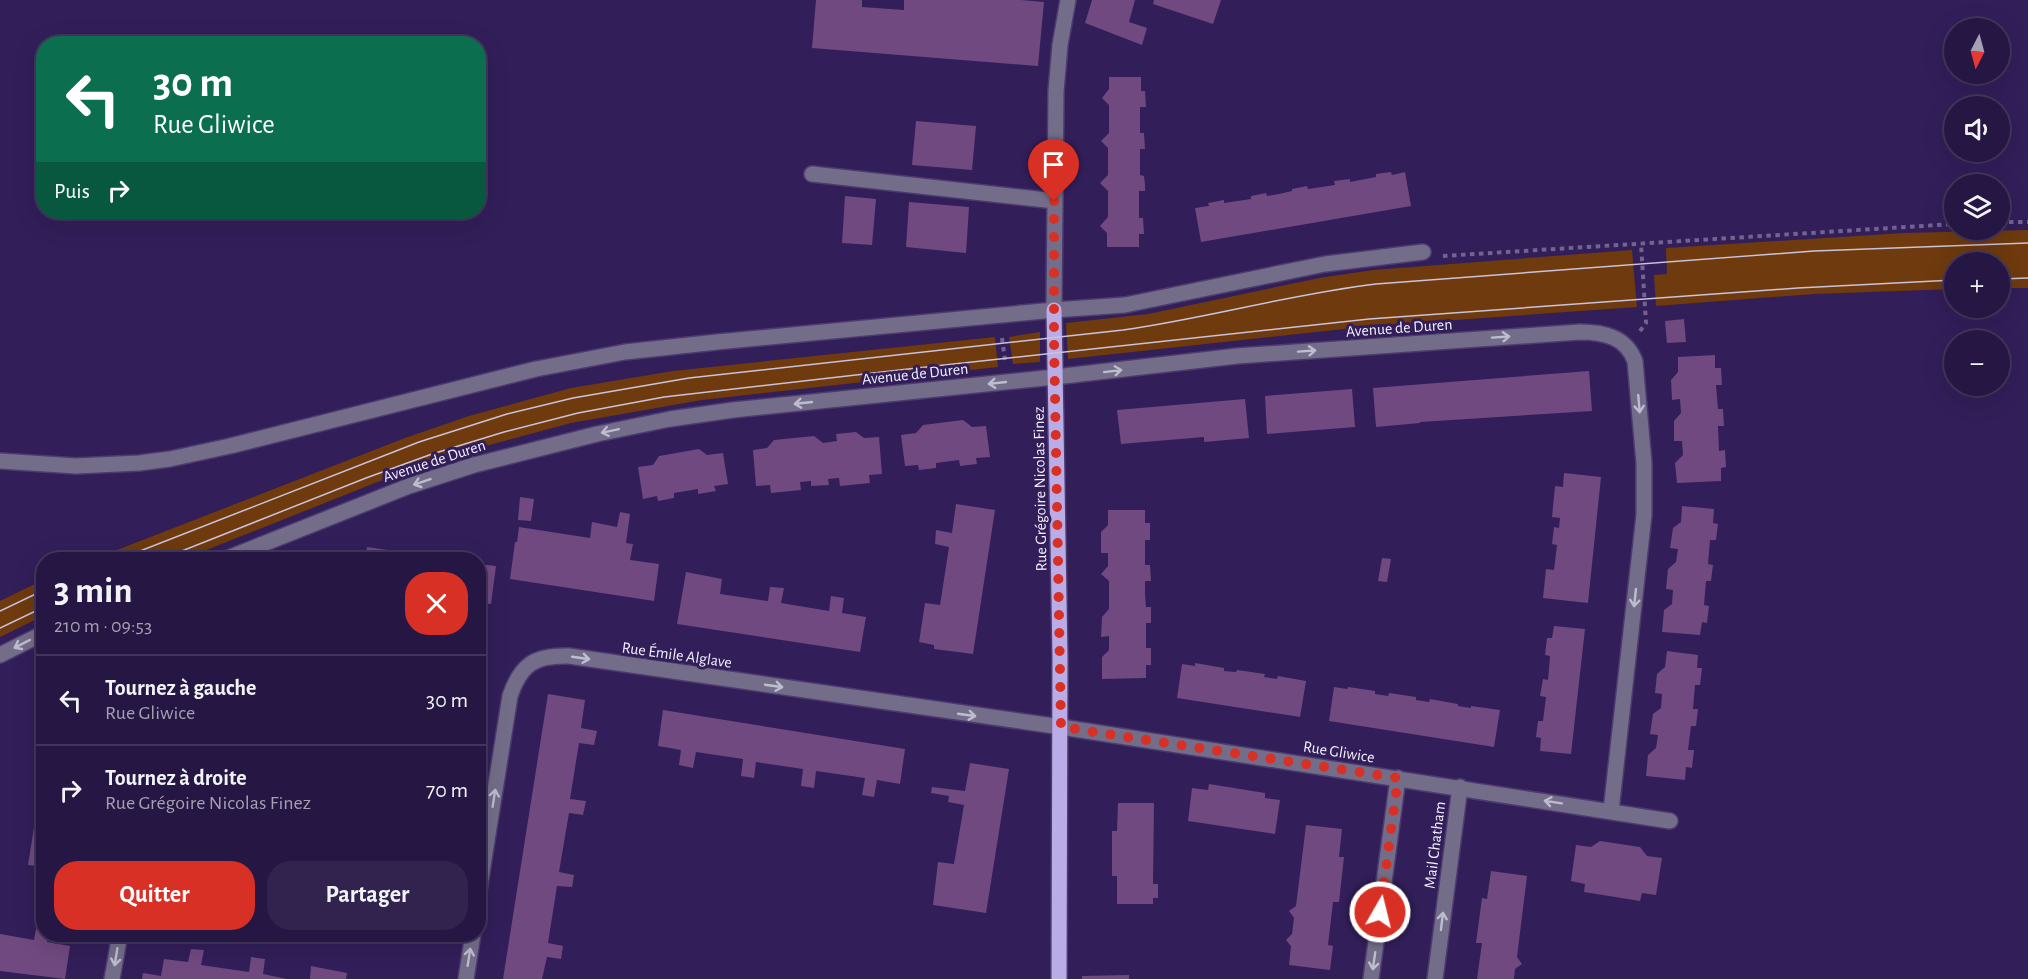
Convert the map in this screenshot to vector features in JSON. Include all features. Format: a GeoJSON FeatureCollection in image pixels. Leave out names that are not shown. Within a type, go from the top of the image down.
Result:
{"type":"FeatureCollection","features":[{"type":"Feature","properties":{"kind":"main road","name":"Rue Grégoire Nicolas Finez"},"geometry":{"type":"LineString","coordinates":[[1054,310],[1061,727],[1059,979]]}},
{"type":"Feature","properties":{"kind":"street","name":"Rue Grégoire Nicolas Finez"},"geometry":{"type":"LineString","coordinates":[[1054,310],[1057,68],[1068,0]]}},
{"type":"Feature","properties":{"kind":"street"},"geometry":{"type":"LineString","coordinates":[[812,174],[1054,201]]}},
{"type":"Feature","properties":{"kind":"street"},"geometry":{"type":"LineString","coordinates":[[0,461],[76,466],[170,459],[536,369],[625,352],[1125,305],[1333,263],[1423,252]]}},
{"type":"Feature","properties":{"kind":"street","name":"Avenue de Duren"},"geometry":{"type":"LineString","coordinates":[[243,552],[409,486],[474,465],[597,434],[712,413],[1237,356],[1580,332],[1607,335],[1623,342],[1628,347]]}},
{"type":"Feature","properties":{"kind":"street"},"geometry":{"type":"LineString","coordinates":[[1611,812],[1644,499],[1644,463],[1636,369],[1628,347]]}},
{"type":"Feature","properties":{"kind":"street"},"geometry":{"type":"LineString","coordinates":[[0,655],[36,637]]}},
{"type":"Feature","properties":{"kind":"street","name":"Rue Émile Alglave"},"geometry":{"type":"LineString","coordinates":[[486,847],[510,696],[520,673],[540,658],[569,656],[1061,727]]}},
{"type":"Feature","properties":{"kind":"street","name":"Rue Gliwice"},"geometry":{"type":"LineString","coordinates":[[1061,727],[1670,821]]}},
{"type":"Feature","properties":{"kind":"street"},"geometry":{"type":"LineString","coordinates":[[1371,979],[1398,778]]}},
{"type":"Feature","properties":{"kind":"street","name":"Mail Chatham"},"geometry":{"type":"LineString","coordinates":[[1435,979],[1460,787]]}},
{"type":"Feature","properties":{"kind":"street"},"geometry":{"type":"LineString","coordinates":[[112,979],[119,942]]}},
{"type":"Feature","properties":{"kind":"street"},"geometry":{"type":"LineString","coordinates":[[466,979],[472,942]]}},
{"type":"Feature","properties":{"kind":"path"},"geometry":{"type":"LineString","coordinates":[[2010,222],[2028,222]]}},
{"type":"Feature","properties":{"kind":"path"},"geometry":{"type":"LineString","coordinates":[[1423,252],[1443,256],[1944,225]]}},
{"type":"Feature","properties":{"kind":"path"},"geometry":{"type":"LineString","coordinates":[[1628,347],[1646,323],[1641,244]]}},
{"type":"Feature","properties":{"kind":"path"},"geometry":{"type":"LineString","coordinates":[[1002,330],[1008,382]]}},
{"type":"Feature","properties":{"kind":"shaded area"},"geometry":{"type":"Polygon","coordinates":[[[2010,230],[2028,230],[2028,288],[2010,288],[2010,252],[1944,252],[1944,289],[1814,294],[1656,306],[1654,275],[1667,274],[1666,248],[1944,232],[1944,240],[2010,240],[2010,230]]]}},
{"type":"Feature","properties":{"kind":"shaded area"},"geometry":{"type":"Polygon","coordinates":[[[1632,250],[1637,307],[1372,326],[1068,359],[1066,323],[1148,314],[1319,278],[1373,270],[1632,250]]]}},
{"type":"Feature","properties":{"kind":"shaded area"},"geometry":{"type":"Polygon","coordinates":[[[1040,332],[1040,362],[1013,364],[1009,337],[1040,332]]]}},
{"type":"Feature","properties":{"kind":"shaded area"},"geometry":{"type":"Polygon","coordinates":[[[995,337],[998,367],[702,400],[571,423],[436,461],[202,552],[112,552],[405,438],[469,416],[571,388],[673,371],[995,337]]]}},
{"type":"Feature","properties":{"kind":"shaded area"},"geometry":{"type":"Polygon","coordinates":[[[36,583],[36,619],[0,637],[0,601],[36,583]]]}},
{"type":"Feature","properties":{"kind":"building"},"geometry":{"type":"Polygon","coordinates":[[[816,0],[862,0],[862,7],[904,10],[904,0],[1044,2],[1038,66],[812,48],[816,0]]]}},
{"type":"Feature","properties":{"kind":"building"},"geometry":{"type":"Polygon","coordinates":[[[1092,0],[1135,0],[1129,22],[1147,28],[1142,45],[1085,23],[1092,0]]]}},
{"type":"Feature","properties":{"kind":"building"},"geometry":{"type":"Polygon","coordinates":[[[1154,0],[1221,0],[1213,24],[1153,4],[1154,0]]]}},
{"type":"Feature","properties":{"kind":"building"},"geometry":{"type":"Polygon","coordinates":[[[1109,77],[1141,77],[1141,91],[1145,91],[1146,107],[1140,107],[1140,133],[1144,133],[1145,149],[1140,149],[1140,175],[1144,176],[1145,191],[1139,191],[1139,218],[1143,218],[1144,234],[1139,234],[1139,247],[1107,247],[1107,233],[1100,226],[1108,217],[1108,191],[1100,183],[1108,175],[1108,148],[1101,141],[1109,133],[1109,105],[1102,98],[1109,89],[1109,77]]]}},
{"type":"Feature","properties":{"kind":"building"},"geometry":{"type":"Polygon","coordinates":[[[916,121],[976,126],[972,170],[912,165],[916,121]]]}},
{"type":"Feature","properties":{"kind":"building"},"geometry":{"type":"Polygon","coordinates":[[[1391,172],[1392,175],[1405,172],[1411,206],[1201,242],[1195,208],[1209,206],[1208,203],[1251,199],[1251,196],[1266,193],[1267,196],[1279,194],[1307,186],[1308,189],[1335,185],[1334,181],[1350,179],[1350,182],[1391,172]]]}},
{"type":"Feature","properties":{"kind":"building"},"geometry":{"type":"Polygon","coordinates":[[[845,196],[876,199],[872,245],[842,243],[845,196]]]}},
{"type":"Feature","properties":{"kind":"building"},"geometry":{"type":"Polygon","coordinates":[[[909,202],[969,207],[966,253],[906,247],[909,202]]]}},
{"type":"Feature","properties":{"kind":"building"},"geometry":{"type":"Polygon","coordinates":[[[1684,319],[1686,342],[1667,343],[1665,321],[1684,319]]]}},
{"type":"Feature","properties":{"kind":"building"},"geometry":{"type":"Polygon","coordinates":[[[1715,355],[1715,368],[1721,368],[1722,385],[1716,385],[1718,409],[1723,409],[1724,426],[1718,426],[1719,451],[1725,450],[1726,467],[1721,468],[1721,481],[1677,483],[1675,463],[1683,455],[1682,441],[1674,441],[1674,421],[1681,413],[1680,399],[1672,400],[1671,380],[1678,372],[1678,357],[1715,355]]]}},
{"type":"Feature","properties":{"kind":"building"},"geometry":{"type":"Polygon","coordinates":[[[1589,371],[1592,411],[1376,427],[1373,388],[1589,371]]]}},
{"type":"Feature","properties":{"kind":"building"},"geometry":{"type":"Polygon","coordinates":[[[1352,389],[1355,427],[1267,434],[1265,396],[1352,389]]]}},
{"type":"Feature","properties":{"kind":"building"},"geometry":{"type":"Polygon","coordinates":[[[1245,399],[1249,438],[1204,442],[1204,437],[1121,444],[1117,410],[1245,399]]]}},
{"type":"Feature","properties":{"kind":"building"},"geometry":{"type":"Polygon","coordinates":[[[963,420],[972,427],[986,426],[990,457],[976,458],[977,464],[960,466],[959,460],[936,463],[936,468],[919,470],[918,465],[905,466],[901,435],[916,433],[923,425],[963,420]]]}},
{"type":"Feature","properties":{"kind":"building"},"geometry":{"type":"Polygon","coordinates":[[[856,432],[864,438],[879,437],[882,474],[869,475],[870,483],[840,486],[839,478],[828,479],[829,485],[811,486],[811,481],[800,482],[801,490],[771,493],[770,485],[756,486],[753,450],[767,448],[774,440],[814,436],[823,443],[837,441],[836,434],[856,432]]]}},
{"type":"Feature","properties":{"kind":"building"},"geometry":{"type":"Polygon","coordinates":[[[699,449],[707,455],[723,453],[728,484],[714,486],[716,491],[698,494],[698,489],[674,493],[674,498],[658,501],[657,496],[643,499],[638,467],[653,465],[659,456],[699,449]]]}},
{"type":"Feature","properties":{"kind":"building"},"geometry":{"type":"Polygon","coordinates":[[[1564,473],[1601,477],[1588,603],[1543,598],[1546,569],[1554,570],[1557,545],[1552,544],[1554,527],[1559,528],[1560,518],[1552,517],[1555,486],[1563,487],[1564,473]]]}},
{"type":"Feature","properties":{"kind":"building"},"geometry":{"type":"Polygon","coordinates":[[[520,497],[534,499],[531,521],[518,520],[520,497]]]}},
{"type":"Feature","properties":{"kind":"building"},"geometry":{"type":"Polygon","coordinates":[[[956,504],[995,510],[973,654],[934,649],[934,645],[919,642],[925,603],[940,605],[949,547],[935,544],[936,530],[952,533],[956,504]]]}},
{"type":"Feature","properties":{"kind":"building"},"geometry":{"type":"Polygon","coordinates":[[[1682,506],[1714,509],[1713,523],[1718,524],[1716,540],[1710,540],[1708,564],[1713,565],[1711,581],[1706,581],[1704,605],[1709,606],[1707,623],[1702,622],[1700,635],[1662,632],[1664,610],[1672,604],[1673,590],[1666,589],[1668,569],[1676,562],[1678,549],[1670,548],[1673,528],[1681,522],[1682,506]]]}},
{"type":"Feature","properties":{"kind":"building"},"geometry":{"type":"Polygon","coordinates":[[[1108,510],[1145,510],[1145,523],[1150,523],[1150,540],[1145,540],[1145,565],[1150,565],[1151,581],[1145,581],[1145,594],[1146,607],[1151,607],[1151,623],[1146,623],[1146,648],[1151,648],[1151,665],[1146,665],[1146,678],[1102,679],[1102,657],[1109,650],[1109,636],[1101,637],[1102,617],[1109,609],[1109,581],[1101,574],[1108,566],[1108,553],[1101,553],[1101,532],[1108,525],[1108,510]]]}},
{"type":"Feature","properties":{"kind":"building"},"geometry":{"type":"Polygon","coordinates":[[[620,512],[630,514],[626,543],[633,544],[630,560],[659,564],[654,601],[510,579],[519,527],[590,538],[592,522],[617,527],[620,512]]]}},
{"type":"Feature","properties":{"kind":"building"},"geometry":{"type":"Polygon","coordinates":[[[367,547],[402,552],[366,552],[367,547]]]}},
{"type":"Feature","properties":{"kind":"building"},"geometry":{"type":"Polygon","coordinates":[[[1382,558],[1391,559],[1387,582],[1378,581],[1382,558]]]}},
{"type":"Feature","properties":{"kind":"building"},"geometry":{"type":"Polygon","coordinates":[[[486,565],[496,566],[491,604],[486,603],[486,565]]]}},
{"type":"Feature","properties":{"kind":"building"},"geometry":{"type":"Polygon","coordinates":[[[686,572],[722,579],[720,594],[768,601],[770,587],[784,588],[781,603],[829,611],[831,596],[844,598],[842,613],[866,617],[860,652],[677,624],[686,572]]]}},
{"type":"Feature","properties":{"kind":"building"},"geometry":{"type":"Polygon","coordinates":[[[1554,626],[1585,629],[1571,754],[1540,751],[1541,738],[1536,737],[1538,721],[1543,721],[1546,697],[1540,696],[1543,679],[1548,680],[1550,656],[1545,655],[1547,638],[1552,638],[1554,626]]]}},
{"type":"Feature","properties":{"kind":"building"},"geometry":{"type":"Polygon","coordinates":[[[1667,651],[1698,655],[1697,668],[1702,668],[1700,685],[1695,685],[1693,709],[1698,709],[1696,726],[1691,726],[1688,750],[1694,750],[1692,768],[1686,767],[1685,780],[1646,776],[1648,755],[1656,748],[1658,735],[1650,734],[1653,714],[1661,708],[1662,694],[1655,693],[1657,674],[1665,667],[1667,651]]]}},
{"type":"Feature","properties":{"kind":"building"},"geometry":{"type":"Polygon","coordinates":[[[1195,663],[1224,668],[1224,671],[1236,672],[1237,670],[1265,674],[1264,677],[1277,679],[1278,676],[1306,681],[1300,717],[1177,698],[1182,664],[1195,666],[1195,663]]]}},
{"type":"Feature","properties":{"kind":"building"},"geometry":{"type":"Polygon","coordinates":[[[1334,687],[1375,691],[1375,694],[1388,696],[1389,693],[1416,697],[1416,700],[1429,702],[1430,699],[1471,708],[1471,706],[1500,710],[1494,747],[1329,721],[1334,687]]]}},
{"type":"Feature","properties":{"kind":"building"},"geometry":{"type":"Polygon","coordinates":[[[548,694],[585,700],[581,728],[597,731],[594,745],[579,743],[570,799],[586,801],[583,815],[569,813],[559,872],[574,875],[572,887],[557,886],[548,943],[563,946],[561,959],[547,957],[542,979],[503,979],[548,694]]]}},
{"type":"Feature","properties":{"kind":"building"},"geometry":{"type":"Polygon","coordinates":[[[663,710],[905,749],[900,784],[877,780],[874,797],[862,795],[865,778],[816,771],[814,788],[801,786],[803,769],[756,762],[754,778],[741,776],[743,759],[696,752],[693,768],[679,765],[681,750],[658,746],[663,710]]]}},
{"type":"Feature","properties":{"kind":"building"},"geometry":{"type":"Polygon","coordinates":[[[970,763],[1009,769],[986,913],[933,905],[938,862],[954,864],[964,805],[948,802],[949,796],[931,793],[932,787],[965,791],[970,763]]]}},
{"type":"Feature","properties":{"kind":"building"},"geometry":{"type":"Polygon","coordinates":[[[1209,784],[1265,793],[1265,798],[1280,800],[1275,834],[1188,821],[1192,788],[1208,790],[1209,784]]]}},
{"type":"Feature","properties":{"kind":"building"},"geometry":{"type":"Polygon","coordinates":[[[1118,803],[1154,803],[1153,884],[1158,884],[1158,898],[1153,898],[1153,904],[1117,904],[1117,876],[1112,876],[1112,831],[1117,831],[1118,803]]]}},
{"type":"Feature","properties":{"kind":"building"},"geometry":{"type":"Polygon","coordinates":[[[35,821],[36,821],[36,866],[28,865],[35,821]]]}},
{"type":"Feature","properties":{"kind":"building"},"geometry":{"type":"Polygon","coordinates":[[[1306,825],[1342,829],[1339,857],[1344,857],[1339,902],[1333,902],[1328,945],[1333,946],[1330,970],[1289,965],[1291,946],[1286,940],[1292,934],[1294,918],[1289,911],[1296,906],[1306,825]]]}},
{"type":"Feature","properties":{"kind":"building"},"geometry":{"type":"Polygon","coordinates":[[[1600,841],[1640,847],[1647,856],[1662,858],[1656,895],[1642,893],[1640,901],[1584,892],[1585,884],[1571,881],[1576,845],[1591,847],[1600,841]]]}},
{"type":"Feature","properties":{"kind":"building"},"geometry":{"type":"Polygon","coordinates":[[[1491,871],[1527,876],[1517,957],[1522,964],[1515,969],[1514,979],[1477,979],[1482,943],[1476,943],[1482,898],[1487,899],[1491,871]]]}},
{"type":"Feature","properties":{"kind":"building"},"geometry":{"type":"Polygon","coordinates":[[[36,929],[36,942],[70,946],[65,979],[0,971],[0,934],[34,940],[36,929]]]}},
{"type":"Feature","properties":{"kind":"building"},"geometry":{"type":"Polygon","coordinates":[[[191,949],[204,950],[201,965],[249,972],[251,957],[265,959],[263,974],[287,979],[142,979],[143,973],[161,976],[164,959],[188,962],[191,949]]]}},
{"type":"Feature","properties":{"kind":"building"},"geometry":{"type":"Polygon","coordinates":[[[311,966],[347,973],[346,979],[310,979],[311,966]]]}},
{"type":"Feature","properties":{"kind":"building"},"geometry":{"type":"Polygon","coordinates":[[[1129,975],[1129,979],[1082,979],[1082,976],[1129,975]]]}},
{"type":"Feature","properties":{"kind":"tram line"},"geometry":{"type":"LineString","coordinates":[[137,552],[419,442],[507,414],[573,398],[689,378],[1123,330],[1376,284],[1814,251],[2028,243]]}},
{"type":"Feature","properties":{"kind":"tram line"},"geometry":{"type":"LineString","coordinates":[[2010,279],[2028,278]]}},
{"type":"Feature","properties":{"kind":"tram line"},"geometry":{"type":"LineString","coordinates":[[179,552],[432,454],[578,413],[664,397],[1369,319],[1798,288],[1944,281]]}},
{"type":"Feature","properties":{"kind":"tram line"},"geometry":{"type":"LineString","coordinates":[[0,611],[36,594]]}},
{"type":"Feature","properties":{"kind":"tram line"},"geometry":{"type":"LineString","coordinates":[[0,628],[36,611]]}},
{"type":"Feature","properties":{"kind":"route"},"geometry":{"type":"LineString","coordinates":[[1054,201],[1054,338],[1061,727],[1398,778],[1380,912]]}}]}
